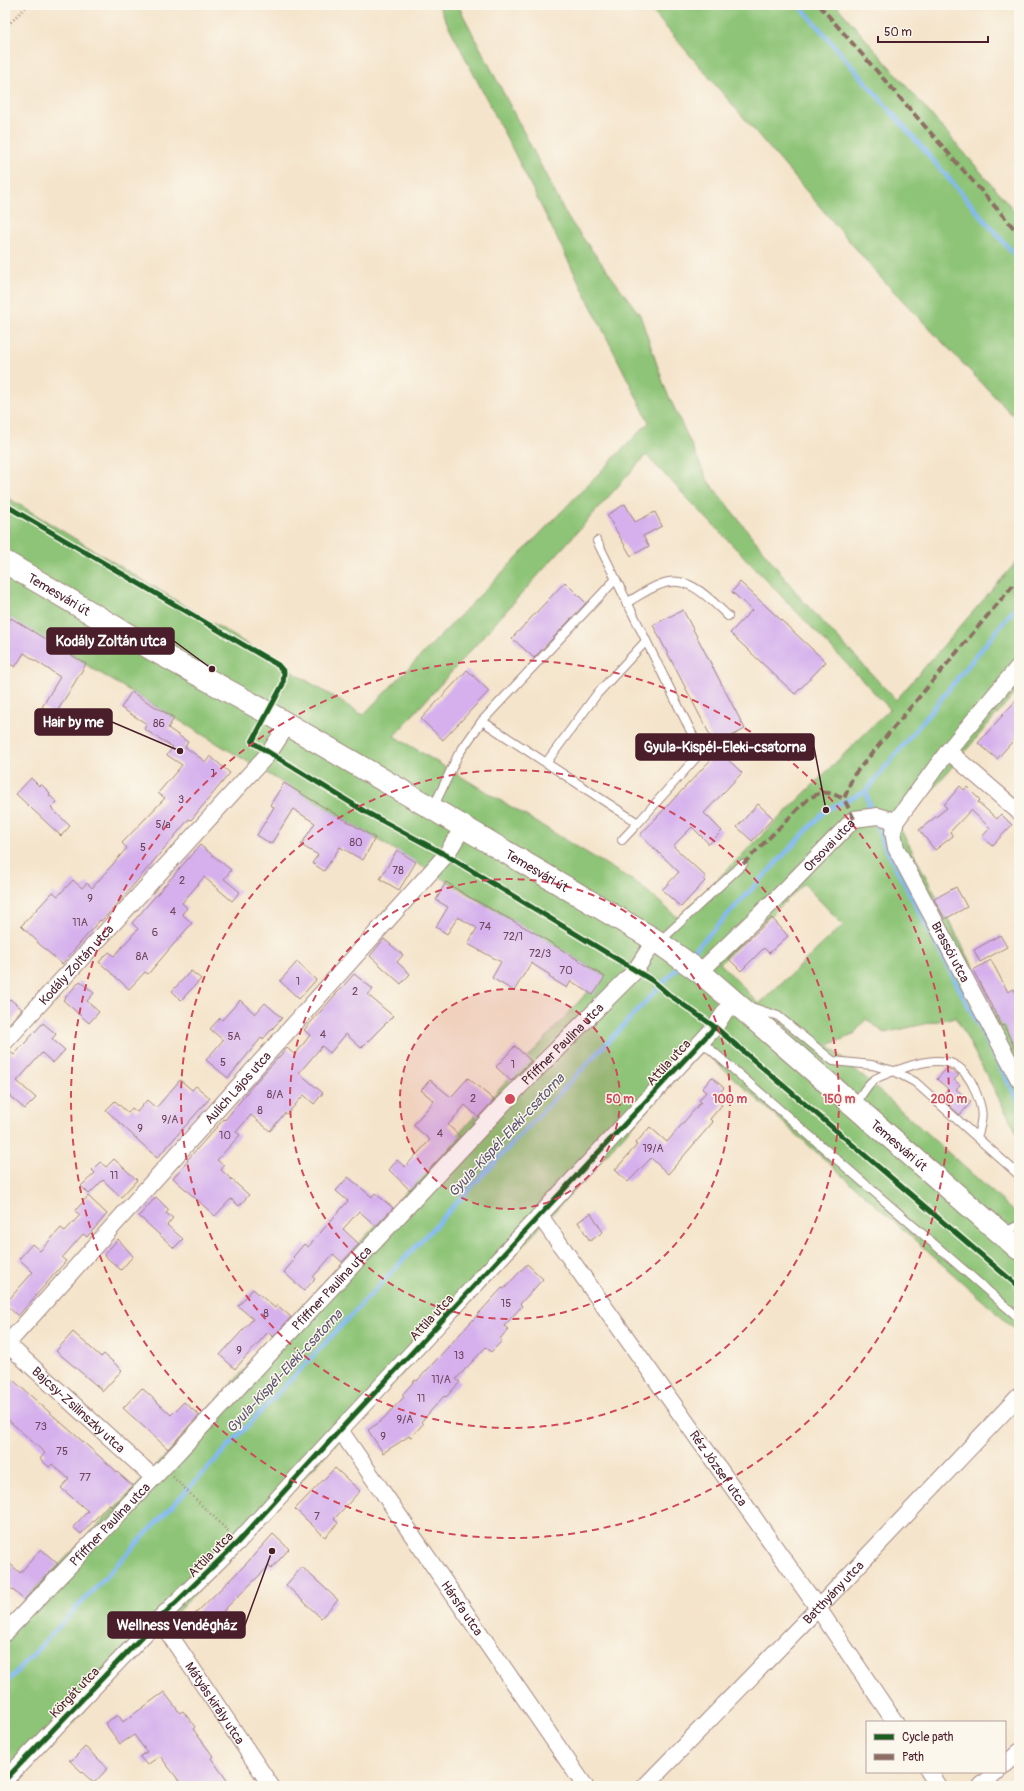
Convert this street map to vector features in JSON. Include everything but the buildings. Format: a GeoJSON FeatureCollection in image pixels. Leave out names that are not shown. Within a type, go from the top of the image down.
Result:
{"type":"FeatureCollection","features":[{"type":"Feature","properties":{"kind":"street","name":"Temesvári út"},"geometry":{"type":"LineString","coordinates":[[5,562],[152,649],[288,724],[661,945],[697,970],[854,1107],[1009,1228],[1019,1249]]}},
{"type":"Feature","properties":{"kind":"street"},"geometry":{"type":"LineString","coordinates":[[896,821],[948,751],[1019,666]]}},
{"type":"Feature","properties":{"kind":"street","name":"Kodály Zoltán utca"},"geometry":{"type":"LineString","coordinates":[[5,1042],[269,753],[288,724]]}},
{"type":"Feature","properties":{"kind":"street"},"geometry":{"type":"LineString","coordinates":[[948,751],[1019,812]]}},
{"type":"Feature","properties":{"kind":"street","name":"Orsovai utca"},"geometry":{"type":"LineString","coordinates":[[697,970],[785,890],[854,819],[872,816],[896,821]]}},
{"type":"Feature","properties":{"kind":"street","name":"Brassói utca"},"geometry":{"type":"LineString","coordinates":[[896,821],[893,832],[896,848],[1019,1080]]}},
{"type":"Feature","properties":{"kind":"street","name":"Aulich Lajos utca"},"geometry":{"type":"LineString","coordinates":[[6,1343],[446,855],[464,827]]}},
{"type":"Feature","properties":{"kind":"street","name":"Pfiffner Paulina utca"},"geometry":{"type":"LineString","coordinates":[[5,1633],[520,1086],[661,945]]}},
{"type":"Feature","properties":{"kind":"street","name":"Attila utca"},"geometry":{"type":"LineString","coordinates":[[159,1619],[238,1542],[340,1430],[702,1042],[715,1027],[732,1001]]}},
{"type":"Feature","properties":{"kind":"street","name":"Réz József utca"},"geometry":{"type":"LineString","coordinates":[[540,1216],[818,1608],[894,1721]]}},
{"type":"Feature","properties":{"kind":"street","name":"Bajcsy-Zsilinszky utca"},"geometry":{"type":"LineString","coordinates":[[6,1343],[153,1477]]}},
{"type":"Feature","properties":{"kind":"street","name":"Batthyány utca"},"geometry":{"type":"LineString","coordinates":[[645,1786],[818,1608],[1019,1396]]}},
{"type":"Feature","properties":{"kind":"street","name":"Hársfa utca"},"geometry":{"type":"LineString","coordinates":[[340,1430],[585,1786]]}},
{"type":"Feature","properties":{"kind":"street","name":"Körgát utca"},"geometry":{"type":"LineString","coordinates":[[8,1781],[159,1619]]}},
{"type":"Feature","properties":{"kind":"street","name":"Mátyás király utca"},"geometry":{"type":"LineString","coordinates":[[159,1619],[270,1786]]}},
{"type":"Feature","properties":{"kind":"street"},"geometry":{"type":"LineString","coordinates":[[1006,1763],[1019,1752]]}},
{"type":"Feature","properties":{"kind":"street"},"geometry":{"type":"LineString","coordinates":[[930,1773],[939,1786]]}},
{"type":"Feature","properties":{"kind":"street"},"geometry":{"type":"LineString","coordinates":[[981,1786],[996,1773]]}},
{"type":"Feature","properties":{"kind":"lane"},"geometry":{"type":"LineString","coordinates":[[597,541],[701,752],[622,840]]}},
{"type":"Feature","properties":{"kind":"lane"},"geometry":{"type":"LineString","coordinates":[[433,809],[451,768],[482,721],[615,580]]}},
{"type":"Feature","properties":{"kind":"lane"},"geometry":{"type":"LineString","coordinates":[[626,602],[660,584],[678,582],[699,590],[728,616]]}},
{"type":"Feature","properties":{"kind":"lane"},"geometry":{"type":"LineString","coordinates":[[546,763],[596,694],[646,641]]}},
{"type":"Feature","properties":{"kind":"lane"},"geometry":{"type":"LineString","coordinates":[[482,721],[638,822]]}},
{"type":"Feature","properties":{"kind":"lane"},"geometry":{"type":"LineString","coordinates":[[661,945],[743,864]]}},
{"type":"Feature","properties":{"kind":"lane"},"geometry":{"type":"LineString","coordinates":[[732,1001],[778,1016],[833,1062],[872,1065],[894,1071],[915,1082],[1019,1175]]}},
{"type":"Feature","properties":{"kind":"lane"},"geometry":{"type":"LineString","coordinates":[[702,1042],[1019,1318]]}},
{"type":"Feature","properties":{"kind":"lane"},"geometry":{"type":"LineString","coordinates":[[854,1107],[866,1088],[875,1080],[894,1071],[923,1061],[942,1060],[958,1067],[973,1086],[983,1113],[982,1123],[977,1137]]}},
{"type":"Feature","properties":{"kind":"path"},"geometry":{"type":"LineString","coordinates":[[5,28],[28,5]]}},
{"type":"Feature","properties":{"kind":"path"},"geometry":{"type":"LineString","coordinates":[[174,1478],[204,1506],[238,1542]]}},
{"type":"Feature","properties":{"kind":"green space"},"geometry":{"type":"Polygon","coordinates":[[[438,5],[458,5],[568,218],[640,315],[665,388],[708,481],[803,601],[896,700],[1019,559],[1019,688],[900,828],[1019,1053],[1019,1137],[956,1017],[884,1033],[866,1019],[853,1035],[828,1045],[1019,1216],[1019,1333],[702,1050],[531,1237],[13,1786],[5,1786],[5,1620],[168,1454],[603,975],[5,616],[5,496],[363,715],[649,422],[513,150],[438,5]],[[646,455],[394,736],[640,885],[678,918],[890,709],[646,455]],[[804,884],[720,963],[759,1004],[843,925],[804,884]]]}},
{"type":"Feature","properties":{"kind":"green space"},"geometry":{"type":"Polygon","coordinates":[[[647,5],[836,5],[1019,216],[1019,422],[881,278],[647,5]]]}},
{"type":"Feature","properties":{"kind":"waterway"},"geometry":{"type":"LineString","coordinates":[[799,5],[1019,260]]}},
{"type":"Feature","properties":{"kind":"waterway","name":"Gyula-Kispél-Eleki-csatorna"},"geometry":{"type":"LineString","coordinates":[[688,957],[826,810],[866,791],[1019,603]]}},
{"type":"Feature","properties":{"kind":"waterway"},"geometry":{"type":"LineString","coordinates":[[866,791],[869,805],[883,843],[1019,1103]]}},
{"type":"Feature","properties":{"kind":"waterway","name":"Gyula-Kispél-Eleki-csatorna"},"geometry":{"type":"LineString","coordinates":[[5,1684],[680,965]]}},
{"type":"Feature","properties":{"kind":"marked path"},"geometry":{"type":"LineString","coordinates":[[819,5],[1019,234]]}},
{"type":"Feature","properties":{"kind":"marked path"},"geometry":{"type":"LineString","coordinates":[[854,819],[844,799],[853,776],[1019,578]]}},
{"type":"Feature","properties":{"kind":"marked path"},"geometry":{"type":"LineString","coordinates":[[743,864],[808,799],[822,793],[834,794],[844,799]]}},
{"type":"Feature","properties":{"kind":"cycle path"},"geometry":{"type":"LineString","coordinates":[[5,505],[278,665],[284,672],[283,684],[252,742],[364,811],[446,855],[653,981],[668,994],[715,1027],[1019,1287]]}},
{"type":"Feature","properties":{"kind":"cycle path"},"geometry":{"type":"LineString","coordinates":[[5,1780],[159,1619],[238,1542],[340,1430],[715,1027]]}},
{"type":"Feature","properties":{"kind":"place","name":"Kodály Zoltán utca"},"geometry":{"type":"Point","coordinates":[212,669]}},
{"type":"Feature","properties":{"kind":"place","name":"Hair by me"},"geometry":{"type":"Point","coordinates":[180,751]}},
{"type":"Feature","properties":{"kind":"place","name":"Gyula-Kispél-Eleki-csatorna"},"geometry":{"type":"Point","coordinates":[826,810]}},
{"type":"Feature","properties":{"kind":"place","name":"Wellness Vendégház"},"geometry":{"type":"Point","coordinates":[272,1551]}}]}
